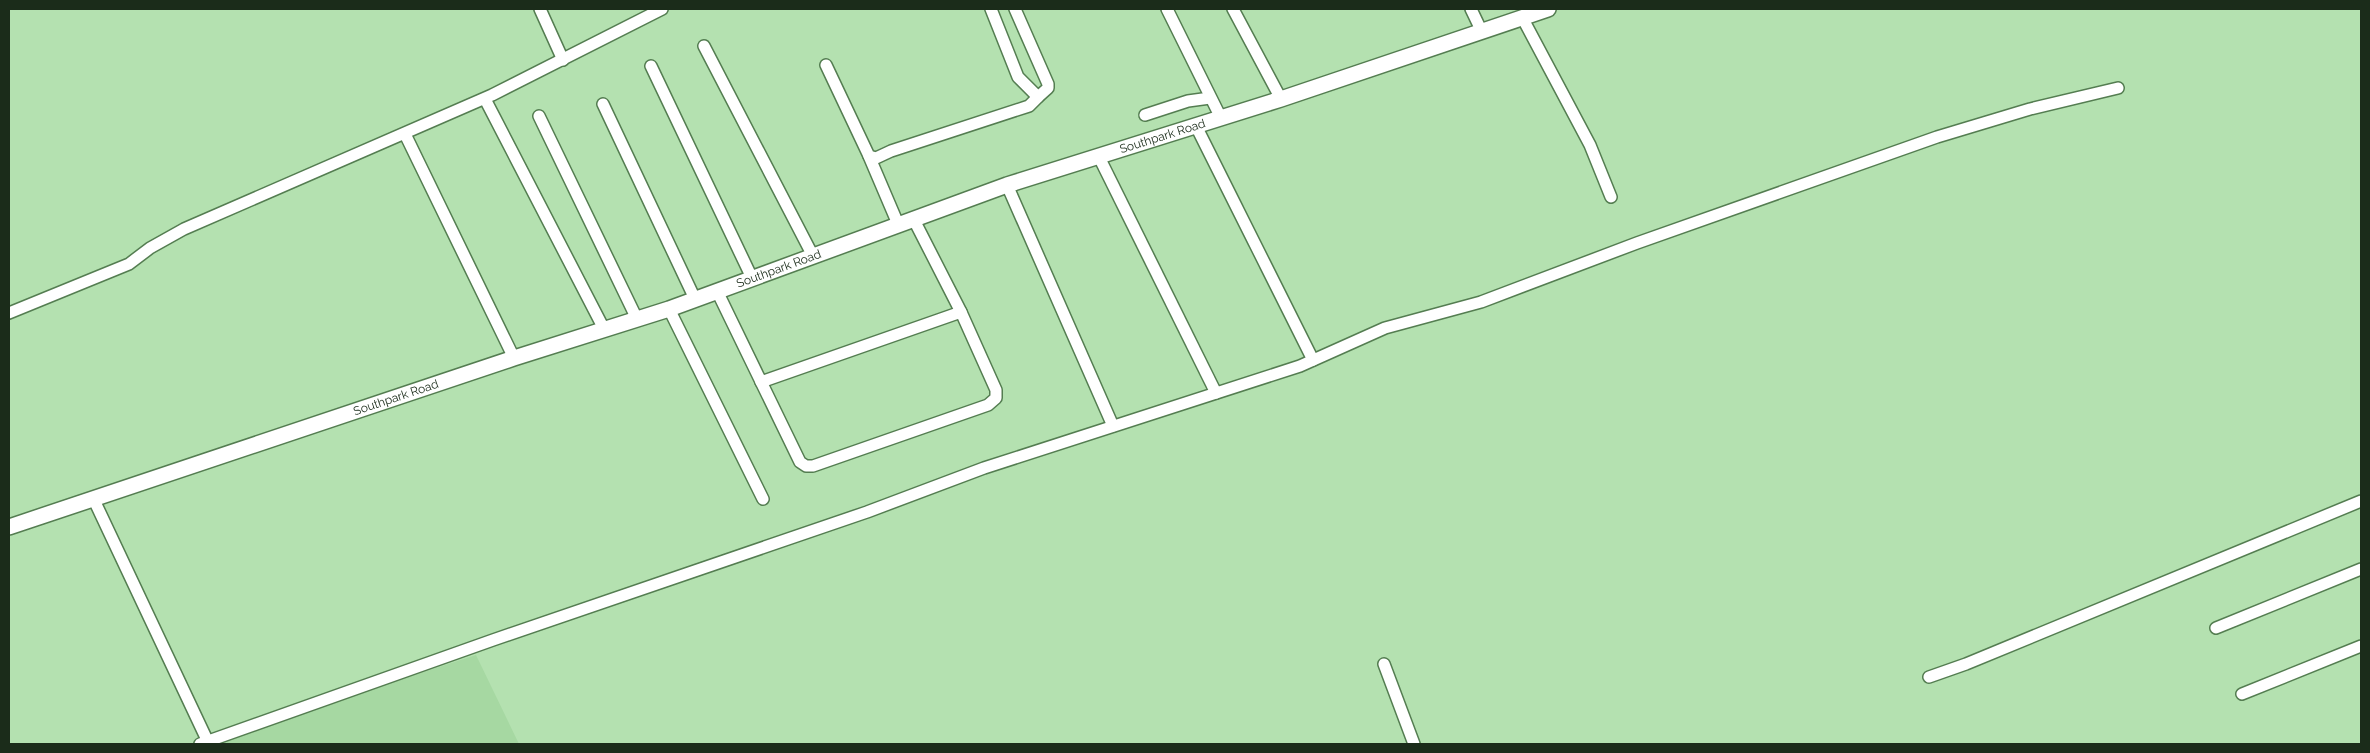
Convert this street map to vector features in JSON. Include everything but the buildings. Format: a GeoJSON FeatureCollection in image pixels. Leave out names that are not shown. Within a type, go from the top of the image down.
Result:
{"type":"FeatureCollection","features":[{"type":"Feature","properties":{"kind":"street"},"geometry":{"type":"LineString","coordinates":[[540,9],[563,60]]}},
{"type":"Feature","properties":{"kind":"street"},"geometry":{"type":"LineString","coordinates":[[9,313],[128,264],[150,248],[184,229],[485,98],[662,9]]}},
{"type":"Feature","properties":{"kind":"street"},"geometry":{"type":"LineString","coordinates":[[991,9],[1018,77],[1038,97]]}},
{"type":"Feature","properties":{"kind":"street"},"geometry":{"type":"LineString","coordinates":[[869,156],[876,158],[891,151],[1028,106],[1048,88],[1048,84],[1015,9]]}},
{"type":"Feature","properties":{"kind":"street"},"geometry":{"type":"LineString","coordinates":[[1166,9],[1221,118]]}},
{"type":"Feature","properties":{"kind":"street"},"geometry":{"type":"LineString","coordinates":[[1233,9],[1280,99]]}},
{"type":"Feature","properties":{"kind":"street"},"geometry":{"type":"LineString","coordinates":[[1471,9],[1482,32]]}},
{"type":"Feature","properties":{"kind":"street","name":"Southpark Road"},"geometry":{"type":"LineString","coordinates":[[9,527],[514,358],[669,309],[1007,185],[1280,99],[1548,9]]}},
{"type":"Feature","properties":{"kind":"street"},"geometry":{"type":"LineString","coordinates":[[1523,18],[1590,145],[1611,198]]}},
{"type":"Feature","properties":{"kind":"street"},"geometry":{"type":"LineString","coordinates":[[704,46],[813,256]]}},
{"type":"Feature","properties":{"kind":"street"},"geometry":{"type":"LineString","coordinates":[[826,65],[869,156],[898,224]]}},
{"type":"Feature","properties":{"kind":"street"},"geometry":{"type":"LineString","coordinates":[[651,66],[752,278]]}},
{"type":"Feature","properties":{"kind":"street"},"geometry":{"type":"LineString","coordinates":[[94,500],[204,743],[493,640],[867,512],[984,468],[1313,360],[1385,328],[1481,302],[1637,243],[1937,137],[2030,109],[2118,88]]}},
{"type":"Feature","properties":{"kind":"street"},"geometry":{"type":"LineString","coordinates":[[485,98],[604,329]]}},
{"type":"Feature","properties":{"kind":"street"},"geometry":{"type":"LineString","coordinates":[[1145,115],[1188,101],[1210,98]]}},
{"type":"Feature","properties":{"kind":"street"},"geometry":{"type":"LineString","coordinates":[[603,104],[695,299]]}},
{"type":"Feature","properties":{"kind":"street"},"geometry":{"type":"LineString","coordinates":[[539,116],[637,319]]}},
{"type":"Feature","properties":{"kind":"street"},"geometry":{"type":"LineString","coordinates":[[1196,126],[1313,360]]}},
{"type":"Feature","properties":{"kind":"street"},"geometry":{"type":"LineString","coordinates":[[406,134],[514,358]]}},
{"type":"Feature","properties":{"kind":"street"},"geometry":{"type":"LineString","coordinates":[[1099,157],[1216,393]]}},
{"type":"Feature","properties":{"kind":"street"},"geometry":{"type":"LineString","coordinates":[[1007,185],[1113,426]]}},
{"type":"Feature","properties":{"kind":"street"},"geometry":{"type":"LineString","coordinates":[[717,291],[800,462],[806,466],[813,466],[988,405],[996,398],[996,390],[961,312],[914,218]]}},
{"type":"Feature","properties":{"kind":"street"},"geometry":{"type":"LineString","coordinates":[[669,309],[763,499]]}},
{"type":"Feature","properties":{"kind":"street"},"geometry":{"type":"LineString","coordinates":[[761,382],[961,312]]}},
{"type":"Feature","properties":{"kind":"street"},"geometry":{"type":"LineString","coordinates":[[1929,677],[1974,661],[2361,500]]}},
{"type":"Feature","properties":{"kind":"street"},"geometry":{"type":"LineString","coordinates":[[2216,628],[2361,569]]}},
{"type":"Feature","properties":{"kind":"street"},"geometry":{"type":"LineString","coordinates":[[2242,694],[2361,646]]}},
{"type":"Feature","properties":{"kind":"street"},"geometry":{"type":"LineString","coordinates":[[1384,664],[1414,744]]}},
{"type":"Feature","properties":{"kind":"shaded area"},"geometry":{"type":"Polygon","coordinates":[[[476,655],[519,744],[211,744],[210,742],[476,655]]]}}]}
